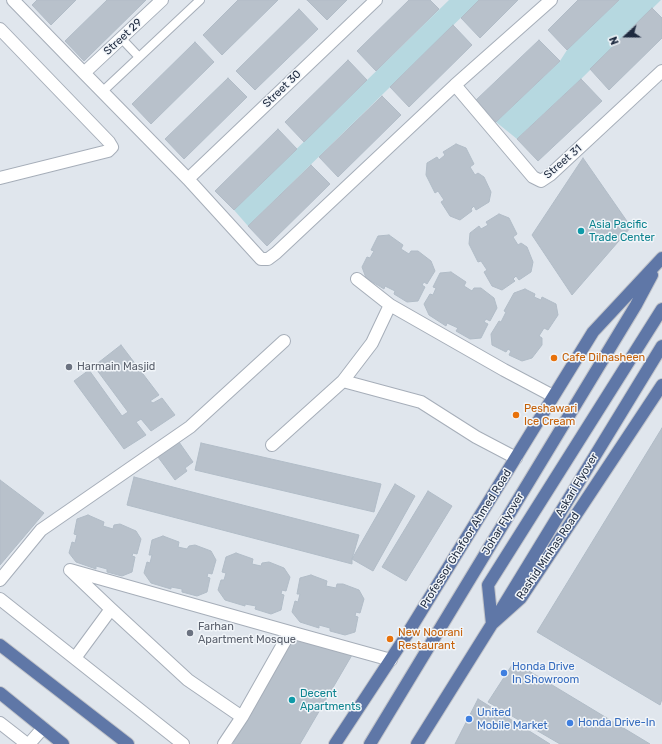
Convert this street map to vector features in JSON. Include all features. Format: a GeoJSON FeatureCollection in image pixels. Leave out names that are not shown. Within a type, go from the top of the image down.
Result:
{"type":"FeatureCollection","features":[{"type":"Feature","properties":{"kind":"main road","name":"Johar Flyover"},"geometry":{"type":"LineString","coordinates":[[370,744],[636,305],[662,258]]}},
{"type":"Feature","properties":{"kind":"main road","name":"Professor Ghafoor Ahmed Road"},"geometry":{"type":"LineString","coordinates":[[335,744],[391,660],[593,332],[662,258]]}},
{"type":"Feature","properties":{"kind":"main road"},"geometry":{"type":"LineString","coordinates":[[492,624],[488,584],[662,309]]}},
{"type":"Feature","properties":{"kind":"main road","name":"Askari Flyover"},"geometry":{"type":"LineString","coordinates":[[492,624],[662,346]]}},
{"type":"Feature","properties":{"kind":"main road","name":"Rashid Minhas Road"},"geometry":{"type":"LineString","coordinates":[[421,743],[492,624],[521,598],[662,385]]}},
{"type":"Feature","properties":{"kind":"main road"},"geometry":{"type":"LineString","coordinates":[[0,645],[128,744]]}},
{"type":"Feature","properties":{"kind":"main road"},"geometry":{"type":"LineString","coordinates":[[0,692],[62,744]]}},
{"type":"Feature","properties":{"kind":"street"},"geometry":{"type":"LineString","coordinates":[[13,0],[188,179],[261,259],[268,259],[276,253],[455,85],[551,0]]}},
{"type":"Feature","properties":{"kind":"street","name":"Street 29"},"geometry":{"type":"LineString","coordinates":[[84,74],[162,0]]}},
{"type":"Feature","properties":{"kind":"street","name":"Street 30"},"geometry":{"type":"LineString","coordinates":[[188,179],[376,0]]}},
{"type":"Feature","properties":{"kind":"street"},"geometry":{"type":"LineString","coordinates":[[0,29],[4,42],[109,142],[112,148],[108,151],[0,178]]}},
{"type":"Feature","properties":{"kind":"street","name":"Street 31"},"geometry":{"type":"LineString","coordinates":[[455,85],[533,177],[541,181],[550,175],[662,71]]}},
{"type":"Feature","properties":{"kind":"street"},"geometry":{"type":"LineString","coordinates":[[357,279],[390,305],[504,370],[554,396]]}},
{"type":"Feature","properties":{"kind":"street"},"geometry":{"type":"LineString","coordinates":[[272,445],[343,381],[372,343],[390,305]]}},
{"type":"Feature","properties":{"kind":"street"},"geometry":{"type":"LineString","coordinates":[[0,580],[41,530],[190,427],[284,340]]}},
{"type":"Feature","properties":{"kind":"street"},"geometry":{"type":"LineString","coordinates":[[343,381],[421,402],[476,437],[516,458]]}},
{"type":"Feature","properties":{"kind":"street"},"geometry":{"type":"LineString","coordinates":[[242,717],[188,680],[111,610],[70,570],[391,660]]}},
{"type":"Feature","properties":{"kind":"street"},"geometry":{"type":"LineString","coordinates":[[0,599],[183,744]]}},
{"type":"Feature","properties":{"kind":"street"},"geometry":{"type":"LineString","coordinates":[[75,658],[111,610]]}},
{"type":"Feature","properties":{"kind":"street"},"geometry":{"type":"LineString","coordinates":[[224,744],[242,717],[290,632]]}},
{"type":"Feature","properties":{"kind":"street"},"geometry":{"type":"LineString","coordinates":[[0,723],[14,740],[28,744],[43,728]]}},
{"type":"Feature","properties":{"kind":"lane"},"geometry":{"type":"LineString","coordinates":[[102,92],[200,0]]}},
{"type":"Feature","properties":{"kind":"lane"},"geometry":{"type":"LineString","coordinates":[[121,38],[139,58]]}},
{"type":"Feature","properties":{"kind":"shaded area"},"geometry":{"type":"Polygon","coordinates":[[[449,0],[479,0],[248,226],[234,210],[449,0]]]}},
{"type":"Feature","properties":{"kind":"shaded area"},"geometry":{"type":"Polygon","coordinates":[[[619,0],[661,0],[581,79],[517,139],[496,122],[560,61],[567,50],[619,0]]]}},
{"type":"Feature","properties":{"kind":"building"},"geometry":{"type":"Polygon","coordinates":[[[37,0],[76,0],[51,25],[32,5],[37,0]]]}},
{"type":"Feature","properties":{"kind":"building"},"geometry":{"type":"Polygon","coordinates":[[[107,0],[146,0],[84,61],[65,41],[107,0]]]}},
{"type":"Feature","properties":{"kind":"building"},"geometry":{"type":"Polygon","coordinates":[[[238,0],[278,0],[222,55],[203,35],[238,0]]]}},
{"type":"Feature","properties":{"kind":"building"},"geometry":{"type":"Polygon","coordinates":[[[307,0],[347,0],[327,20],[307,0]]]}},
{"type":"Feature","properties":{"kind":"building"},"geometry":{"type":"Polygon","coordinates":[[[409,0],[430,0],[439,9],[376,71],[357,51],[409,0]]]}},
{"type":"Feature","properties":{"kind":"building"},"geometry":{"type":"Polygon","coordinates":[[[479,0],[518,0],[480,38],[461,18],[479,0]]]}},
{"type":"Feature","properties":{"kind":"building"},"geometry":{"type":"Polygon","coordinates":[[[578,0],[619,0],[567,50],[548,30],[578,0]]]}},
{"type":"Feature","properties":{"kind":"building"},"geometry":{"type":"Polygon","coordinates":[[[652,8],[662,18],[662,38],[609,90],[590,69],[652,8]]]}},
{"type":"Feature","properties":{"kind":"building"},"geometry":{"type":"Polygon","coordinates":[[[299,9],[318,29],[255,90],[236,71],[299,9]]]}},
{"type":"Feature","properties":{"kind":"building"},"geometry":{"type":"Polygon","coordinates":[[[453,25],[472,45],[409,107],[390,87],[453,25]]]}},
{"type":"Feature","properties":{"kind":"building"},"geometry":{"type":"Polygon","coordinates":[[[539,40],[560,61],[496,122],[476,100],[539,40]]]}},
{"type":"Feature","properties":{"kind":"building"},"geometry":{"type":"Polygon","coordinates":[[[195,42],[214,62],[151,124],[132,104],[195,42]]]}},
{"type":"Feature","properties":{"kind":"building"},"geometry":{"type":"Polygon","coordinates":[[[348,60],[367,80],[304,142],[285,122],[348,60]]]}},
{"type":"Feature","properties":{"kind":"building"},"geometry":{"type":"Polygon","coordinates":[[[228,78],[247,97],[184,159],[165,139],[228,78]]]}},
{"type":"Feature","properties":{"kind":"building"},"geometry":{"type":"Polygon","coordinates":[[[581,79],[602,101],[538,161],[517,139],[581,79]]]}},
{"type":"Feature","properties":{"kind":"building"},"geometry":{"type":"Polygon","coordinates":[[[382,96],[401,115],[338,177],[319,157],[382,96]]]}},
{"type":"Feature","properties":{"kind":"building"},"geometry":{"type":"Polygon","coordinates":[[[278,129],[297,149],[234,210],[215,191],[278,129]]]}},
{"type":"Feature","properties":{"kind":"building"},"geometry":{"type":"Polygon","coordinates":[[[456,144],[466,148],[474,164],[470,167],[475,175],[478,173],[484,177],[491,192],[489,202],[476,210],[474,206],[471,209],[472,211],[460,220],[450,216],[441,202],[444,200],[438,191],[435,193],[426,175],[427,163],[437,157],[439,160],[445,155],[443,152],[456,144]]]}},
{"type":"Feature","properties":{"kind":"building","name":"Asia Pacific Trade Center"},"geometry":{"type":"Polygon","coordinates":[[[583,158],[631,227],[572,295],[532,235],[583,158]]]}},
{"type":"Feature","properties":{"kind":"building"},"geometry":{"type":"Polygon","coordinates":[[[311,165],[330,184],[267,246],[248,226],[311,165]]]}},
{"type":"Feature","properties":{"kind":"building"},"geometry":{"type":"Polygon","coordinates":[[[499,214],[509,218],[517,234],[513,237],[518,245],[521,243],[527,247],[533,262],[531,272],[519,280],[516,276],[513,279],[515,281],[502,290],[492,286],[484,272],[487,270],[481,261],[478,262],[469,244],[470,233],[479,226],[481,229],[488,225],[486,222],[499,214]]]}},
{"type":"Feature","properties":{"kind":"building"},"geometry":{"type":"Polygon","coordinates":[[[389,235],[403,245],[401,249],[409,254],[411,251],[418,251],[431,261],[435,271],[427,284],[424,282],[422,285],[425,287],[418,301],[407,302],[394,294],[395,291],[385,286],[384,289],[366,278],[362,267],[367,257],[370,258],[374,251],[371,250],[378,236],[389,235]]]}},
{"type":"Feature","properties":{"kind":"building"},"geometry":{"type":"Polygon","coordinates":[[[451,272],[466,282],[464,286],[472,291],[474,288],[481,288],[494,298],[497,308],[490,321],[486,319],[484,322],[488,324],[481,338],[470,339],[456,331],[458,328],[447,323],[446,326],[429,315],[424,304],[430,294],[433,295],[436,288],[433,287],[440,273],[451,272]]]}},
{"type":"Feature","properties":{"kind":"building"},"geometry":{"type":"Polygon","coordinates":[[[525,289],[535,294],[534,297],[541,300],[542,297],[556,304],[558,315],[548,330],[544,328],[539,336],[542,338],[542,345],[532,358],[522,361],[509,355],[511,351],[508,349],[506,352],[492,345],[491,334],[499,321],[501,322],[506,312],[504,311],[514,293],[525,289]]]}},
{"type":"Feature","properties":{"kind":"building"},"geometry":{"type":"Polygon","coordinates":[[[121,345],[159,395],[150,401],[153,403],[162,398],[175,415],[151,431],[141,419],[136,422],[146,435],[124,449],[74,381],[89,370],[122,416],[128,412],[94,366],[121,345]]]}},
{"type":"Feature","properties":{"kind":"building"},"geometry":{"type":"Polygon","coordinates":[[[662,428],[662,699],[660,705],[537,632],[662,428]]]}},
{"type":"Feature","properties":{"kind":"building"},"geometry":{"type":"Polygon","coordinates":[[[179,442],[193,462],[185,468],[187,471],[175,480],[158,457],[179,442]]]}},
{"type":"Feature","properties":{"kind":"building"},"geometry":{"type":"Polygon","coordinates":[[[201,443],[381,484],[374,512],[195,470],[201,443]]]}},
{"type":"Feature","properties":{"kind":"building"},"geometry":{"type":"Polygon","coordinates":[[[134,477],[359,535],[352,564],[127,505],[134,477]]]}},
{"type":"Feature","properties":{"kind":"building"},"geometry":{"type":"Polygon","coordinates":[[[0,480],[44,513],[0,565],[0,480]]]}},
{"type":"Feature","properties":{"kind":"building"},"geometry":{"type":"Polygon","coordinates":[[[395,484],[415,496],[373,571],[352,559],[395,484]]]}},
{"type":"Feature","properties":{"kind":"building"},"geometry":{"type":"Polygon","coordinates":[[[428,491],[452,506],[406,581],[382,567],[428,491]]]}},
{"type":"Feature","properties":{"kind":"building"},"geometry":{"type":"Polygon","coordinates":[[[88,515],[104,522],[103,526],[113,529],[114,525],[120,524],[136,531],[141,539],[137,554],[133,553],[132,556],[135,557],[132,572],[122,576],[107,572],[107,569],[96,566],[96,569],[76,562],[69,553],[72,542],[75,543],[77,535],[74,534],[77,519],[88,515]]]}},
{"type":"Feature","properties":{"kind":"building"},"geometry":{"type":"Polygon","coordinates":[[[163,536],[179,542],[178,547],[187,549],[189,546],[195,545],[211,551],[216,560],[212,574],[208,573],[207,577],[210,578],[207,592],[197,596],[182,592],[182,589],[171,587],[171,589],[151,583],[144,573],[147,562],[150,563],[152,555],[149,555],[152,540],[163,536]]]}},
{"type":"Feature","properties":{"kind":"building"},"geometry":{"type":"Polygon","coordinates":[[[236,553],[253,559],[252,564],[261,566],[262,563],[269,562],[284,568],[290,577],[286,591],[282,590],[281,594],[284,595],[281,610],[271,614],[255,609],[256,606],[245,604],[245,606],[225,600],[218,590],[221,580],[224,580],[226,573],[222,572],[226,557],[236,553]]]}},
{"type":"Feature","properties":{"kind":"building"},"geometry":{"type":"Polygon","coordinates":[[[311,575],[327,581],[326,586],[336,588],[337,584],[343,584],[359,590],[364,599],[360,613],[356,612],[355,616],[358,617],[355,632],[345,635],[330,631],[330,628],[319,625],[319,628],[300,622],[292,612],[295,601],[298,602],[300,594],[297,594],[300,578],[311,575]]]}},
{"type":"Feature","properties":{"kind":"building","name":"Decent Apartments"},"geometry":{"type":"Polygon","coordinates":[[[292,638],[352,655],[300,744],[233,744],[292,638]]]}},
{"type":"Feature","properties":{"kind":"building","name":"Honda Drive-In"},"geometry":{"type":"Polygon","coordinates":[[[514,662],[650,744],[560,744],[488,702],[514,662]]]}},
{"type":"Feature","properties":{"kind":"building"},"geometry":{"type":"Polygon","coordinates":[[[478,699],[550,744],[455,744],[478,699]]]}},
{"type":"Feature","properties":{"kind":"place","name":"Asia Pacific Trade Center"},"geometry":{"type":"Point","coordinates":[581,231]}},
{"type":"Feature","properties":{"kind":"place","name":"Cafe Dilnasheen"},"geometry":{"type":"Point","coordinates":[554,358]}},
{"type":"Feature","properties":{"kind":"place","name":"Harmain Masjid"},"geometry":{"type":"Point","coordinates":[69,367]}},
{"type":"Feature","properties":{"kind":"place","name":"Peshawari Ice Cream"},"geometry":{"type":"Point","coordinates":[516,415]}},
{"type":"Feature","properties":{"kind":"place","name":"Farhan Apartment Mosque"},"geometry":{"type":"Point","coordinates":[190,633]}},
{"type":"Feature","properties":{"kind":"place","name":"New Noorani Restaurant"},"geometry":{"type":"Point","coordinates":[390,639]}},
{"type":"Feature","properties":{"kind":"place","name":"Honda Drive In Showroom"},"geometry":{"type":"Point","coordinates":[504,673]}},
{"type":"Feature","properties":{"kind":"place","name":"Decent Apartments"},"geometry":{"type":"Point","coordinates":[292,700]}},
{"type":"Feature","properties":{"kind":"place","name":"United Mobile Market"},"geometry":{"type":"Point","coordinates":[469,719]}},
{"type":"Feature","properties":{"kind":"place","name":"Honda Drive-In"},"geometry":{"type":"Point","coordinates":[570,723]}}]}
